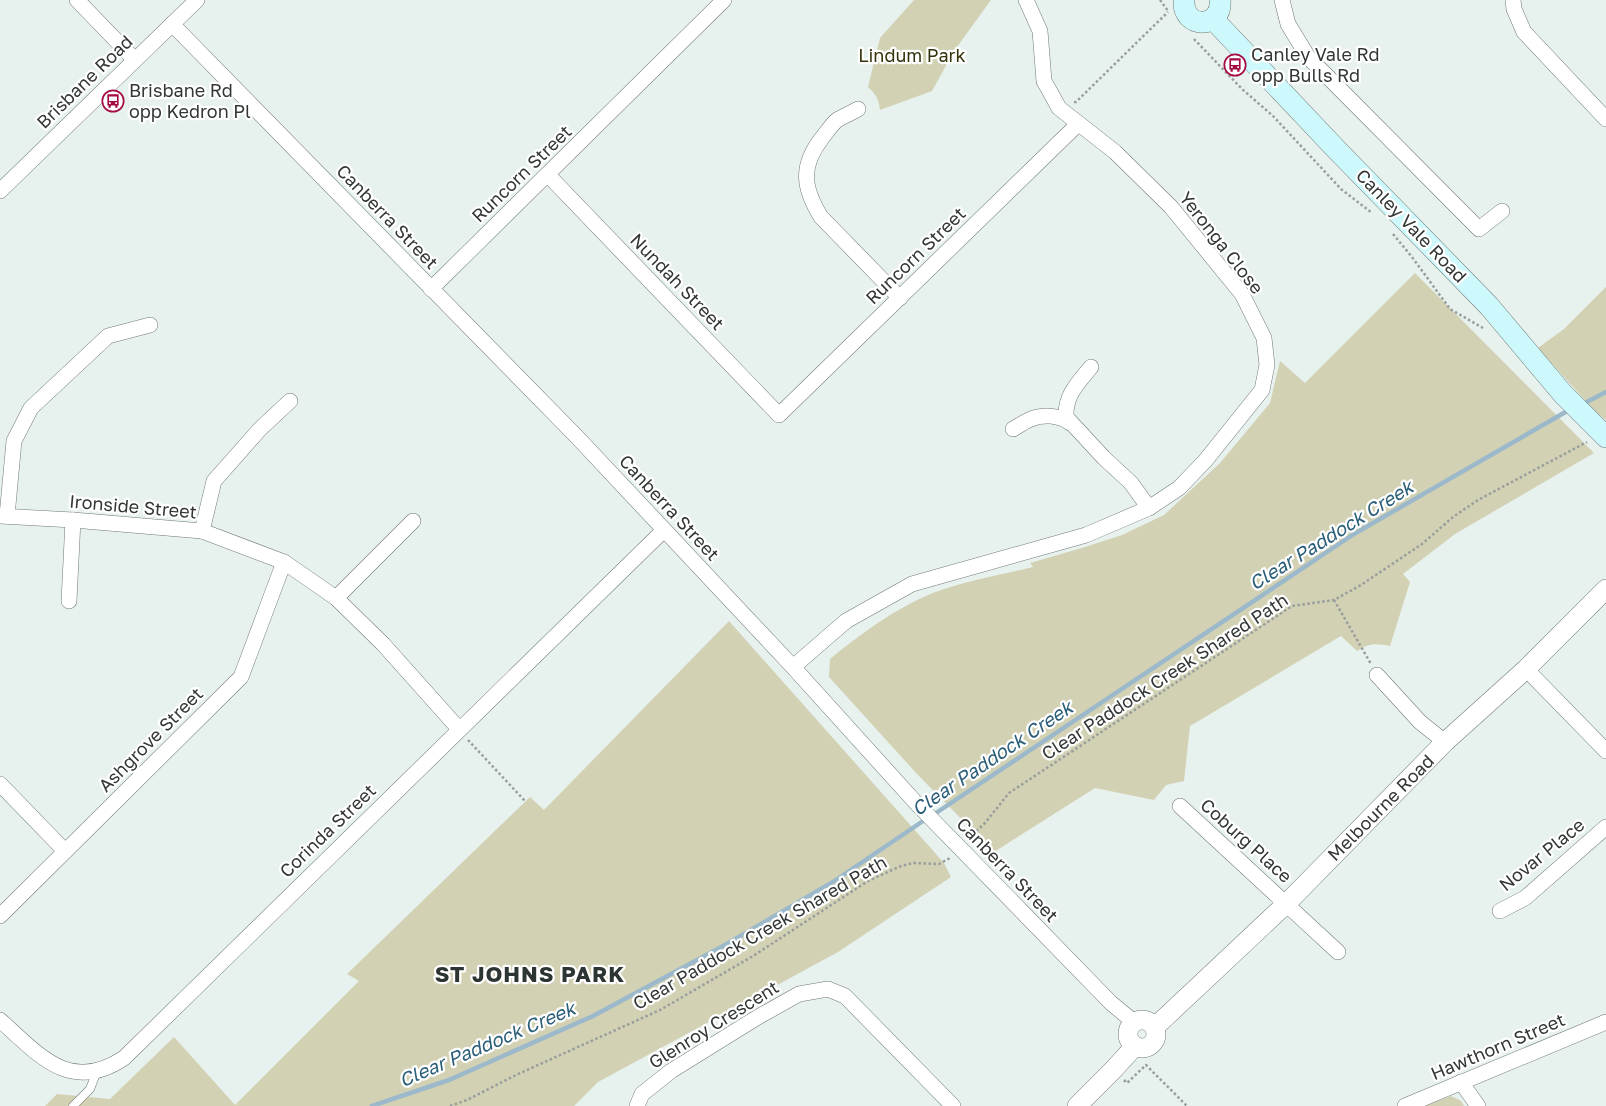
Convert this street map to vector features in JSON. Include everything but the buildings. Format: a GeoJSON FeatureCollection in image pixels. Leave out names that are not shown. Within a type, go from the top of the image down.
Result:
{"type":"FeatureCollection","features":[{"type":"Feature","properties":{"kind":"main road"},"geometry":{"type":"LineString","coordinates":[[1175,10],[1184,9],[1190,18],[1203,22],[1217,9]]}},
{"type":"Feature","properties":{"kind":"main road","name":"Canley Vale Road"},"geometry":{"type":"LineString","coordinates":[[1217,9],[1336,149],[1489,306],[1595,433]]}},
{"type":"Feature","properties":{"kind":"street"},"geometry":{"type":"LineString","coordinates":[[77,0],[135,60]]}},
{"type":"Feature","properties":{"kind":"street","name":"Brisbane Road"},"geometry":{"type":"LineString","coordinates":[[0,191],[197,0]]}},
{"type":"Feature","properties":{"kind":"street","name":"Runcorn Street"},"geometry":{"type":"LineString","coordinates":[[431,289],[724,0]]}},
{"type":"Feature","properties":{"kind":"street","name":"Yeronga Close"},"geometry":{"type":"LineString","coordinates":[[793,667],[846,621],[912,584],[1086,535],[1149,508],[1179,488],[1186,481],[1205,461],[1262,390],[1267,365],[1264,338],[1242,294],[1171,207],[1115,152],[1059,108],[1044,80],[1040,31],[1026,0]]}},
{"type":"Feature","properties":{"kind":"street"},"geometry":{"type":"LineString","coordinates":[[1282,0],[1288,24],[1308,57],[1479,229],[1502,211]]}},
{"type":"Feature","properties":{"kind":"street"},"geometry":{"type":"LineString","coordinates":[[1513,0],[1514,9],[1524,32],[1606,119]]}},
{"type":"Feature","properties":{"kind":"street","name":"Canberra Street"},"geometry":{"type":"LineString","coordinates":[[172,24],[578,438],[793,667],[916,804],[1111,1003],[1134,1022]]}},
{"type":"Feature","properties":{"kind":"street"},"geometry":{"type":"LineString","coordinates":[[858,109],[836,121],[812,151],[807,171],[808,190],[812,203],[821,217],[900,298]]}},
{"type":"Feature","properties":{"kind":"street","name":"Runcorn Street"},"geometry":{"type":"LineString","coordinates":[[779,415],[1078,124]]}},
{"type":"Feature","properties":{"kind":"street","name":"Nundah Street"},"geometry":{"type":"LineString","coordinates":[[548,175],[779,415]]}},
{"type":"Feature","properties":{"kind":"street"},"geometry":{"type":"LineString","coordinates":[[4,516],[14,440],[31,408],[108,336],[150,325]]}},
{"type":"Feature","properties":{"kind":"street"},"geometry":{"type":"LineString","coordinates":[[1070,423],[1066,417],[1066,407],[1071,391],[1091,367]]}},
{"type":"Feature","properties":{"kind":"street"},"geometry":{"type":"LineString","coordinates":[[202,531],[214,481],[260,429],[290,401]]}},
{"type":"Feature","properties":{"kind":"street"},"geometry":{"type":"LineString","coordinates":[[1013,429],[1031,418],[1052,416],[1064,419],[1131,483],[1149,508]]}},
{"type":"Feature","properties":{"kind":"street","name":"Ironside Street"},"geometry":{"type":"LineString","coordinates":[[4,516],[202,531],[284,562],[336,598],[382,644],[459,729]]}},
{"type":"Feature","properties":{"kind":"street"},"geometry":{"type":"LineString","coordinates":[[68,601],[72,520]]}},
{"type":"Feature","properties":{"kind":"street"},"geometry":{"type":"LineString","coordinates":[[336,598],[413,521]]}},
{"type":"Feature","properties":{"kind":"street","name":"Corinda Street"},"geometry":{"type":"LineString","coordinates":[[0,1020],[49,1063],[64,1070],[81,1073],[98,1071],[112,1066],[124,1058],[664,530]]}},
{"type":"Feature","properties":{"kind":"street","name":"Ashgrove Street"},"geometry":{"type":"LineString","coordinates":[[0,916],[241,677],[284,562]]}},
{"type":"Feature","properties":{"kind":"street","name":"Melbourne Road"},"geometry":{"type":"LineString","coordinates":[[1155,1027],[1287,903],[1445,742],[1526,669],[1606,589]]}},
{"type":"Feature","properties":{"kind":"street"},"geometry":{"type":"LineString","coordinates":[[1526,669],[1606,751]]}},
{"type":"Feature","properties":{"kind":"street"},"geometry":{"type":"LineString","coordinates":[[1377,675],[1420,722],[1445,742]]}},
{"type":"Feature","properties":{"kind":"street"},"geometry":{"type":"LineString","coordinates":[[0,784],[65,851]]}},
{"type":"Feature","properties":{"kind":"street","name":"Coburg Place"},"geometry":{"type":"LineString","coordinates":[[1180,806],[1338,952]]}},
{"type":"Feature","properties":{"kind":"street","name":"Novar Place"},"geometry":{"type":"LineString","coordinates":[[1500,911],[1524,898],[1606,827]]}},
{"type":"Feature","properties":{"kind":"street","name":"Glenroy Crescent"},"geometry":{"type":"LineString","coordinates":[[637,1106],[642,1094],[671,1071],[758,1017],[799,994],[828,989],[845,996],[953,1106]]}},
{"type":"Feature","properties":{"kind":"street"},"geometry":{"type":"LineString","coordinates":[[1146,1020],[1155,1027],[1156,1033],[1153,1043],[1145,1048],[1131,1043],[1128,1032],[1134,1022],[1146,1020]]}},
{"type":"Feature","properties":{"kind":"street","name":"Hawthorn Street"},"geometry":{"type":"LineString","coordinates":[[1405,1106],[1606,1022]]}},
{"type":"Feature","properties":{"kind":"street"},"geometry":{"type":"LineString","coordinates":[[1077,1106],[1135,1046]]}},
{"type":"Feature","properties":{"kind":"street"},"geometry":{"type":"LineString","coordinates":[[1461,1082],[1478,1106]]}},
{"type":"Feature","properties":{"kind":"lane"},"geometry":{"type":"LineString","coordinates":[[73,1106],[90,1089],[98,1071]]}},
{"type":"Feature","properties":{"kind":"path"},"geometry":{"type":"LineString","coordinates":[[1070,99],[1076,102],[1175,10],[1160,0]]}},
{"type":"Feature","properties":{"kind":"path"},"geometry":{"type":"LineString","coordinates":[[1192,37],[1242,89],[1273,116],[1341,189],[1374,214]]}},
{"type":"Feature","properties":{"kind":"path"},"geometry":{"type":"LineString","coordinates":[[1387,227],[1412,257],[1450,310],[1486,329]]}},
{"type":"Feature","properties":{"kind":"path","name":"Clear Paddock Creek Shared Path"},"geometry":{"type":"LineString","coordinates":[[971,835],[985,823],[1009,793],[1276,616],[1292,606],[1334,600],[1361,585],[1422,544],[1453,517],[1478,500],[1595,433]]}},
{"type":"Feature","properties":{"kind":"path"},"geometry":{"type":"LineString","coordinates":[[1334,600],[1377,675]]}},
{"type":"Feature","properties":{"kind":"path"},"geometry":{"type":"LineString","coordinates":[[459,729],[525,801]]}},
{"type":"Feature","properties":{"kind":"path","name":"Clear Paddock Creek Shared Path"},"geometry":{"type":"LineString","coordinates":[[450,1106],[467,1100],[516,1075],[660,1010],[753,956],[868,881],[901,866],[913,863],[939,864],[950,858]]}},
{"type":"Feature","properties":{"kind":"path"},"geometry":{"type":"LineString","coordinates":[[1114,1069],[1127,1083],[1146,1065],[1187,1106]]}},
{"type":"Feature","properties":{"kind":"green space","name":"Lindum Park"},"geometry":{"type":"Polygon","coordinates":[[[914,0],[991,0],[954,51],[932,91],[880,110],[877,97],[868,87],[880,38],[914,0]]]}},
{"type":"Feature","properties":{"kind":"green space"},"geometry":{"type":"Polygon","coordinates":[[[1415,273],[1594,453],[1455,534],[1403,574],[1410,582],[1390,646],[1373,644],[1357,651],[1341,636],[1190,726],[1184,781],[1166,785],[1154,800],[1095,788],[994,852],[917,774],[829,677],[830,659],[879,622],[919,599],[945,589],[1033,567],[1030,563],[1122,535],[1164,515],[1220,463],[1270,403],[1280,361],[1305,383],[1415,273]]]}},
{"type":"Feature","properties":{"kind":"green space"},"geometry":{"type":"Polygon","coordinates":[[[1606,287],[1606,420],[1594,410],[1538,348],[1564,329],[1606,287]]]}},
{"type":"Feature","properties":{"kind":"green space"},"geometry":{"type":"Polygon","coordinates":[[[729,621],[944,863],[951,877],[838,952],[598,1082],[574,1106],[45,1106],[57,1094],[110,1099],[174,1037],[235,1105],[359,981],[347,974],[530,797],[544,810],[729,621]]]}},
{"type":"Feature","properties":{"kind":"green space"},"geometry":{"type":"Polygon","coordinates":[[[1451,1096],[1461,1101],[1464,1106],[1425,1106],[1451,1096]]]}},
{"type":"Feature","properties":{"kind":"waterway","name":"Clear Paddock Creek"},"geometry":{"type":"LineString","coordinates":[[1581,405],[1606,392]]}},
{"type":"Feature","properties":{"kind":"waterway","name":"Clear Paddock Creek"},"geometry":{"type":"LineString","coordinates":[[933,815],[1354,534],[1569,410]]}},
{"type":"Feature","properties":{"kind":"waterway","name":"Clear Paddock Creek"},"geometry":{"type":"LineString","coordinates":[[372,1106],[449,1080],[593,1016],[725,945],[833,882],[926,819]]}},
{"type":"Feature","properties":{"kind":"place","name":"Canley Vale Rd opp Bulls Rd"},"geometry":{"type":"Point","coordinates":[1235,65]}},
{"type":"Feature","properties":{"kind":"place","name":"Brisbane Rd opp Kedron Pl"},"geometry":{"type":"Point","coordinates":[113,101]}},
{"type":"Feature","properties":{"kind":"district","name":"ST JOHNS PARK"},"geometry":{"type":"Point","coordinates":[530,974]}}]}
